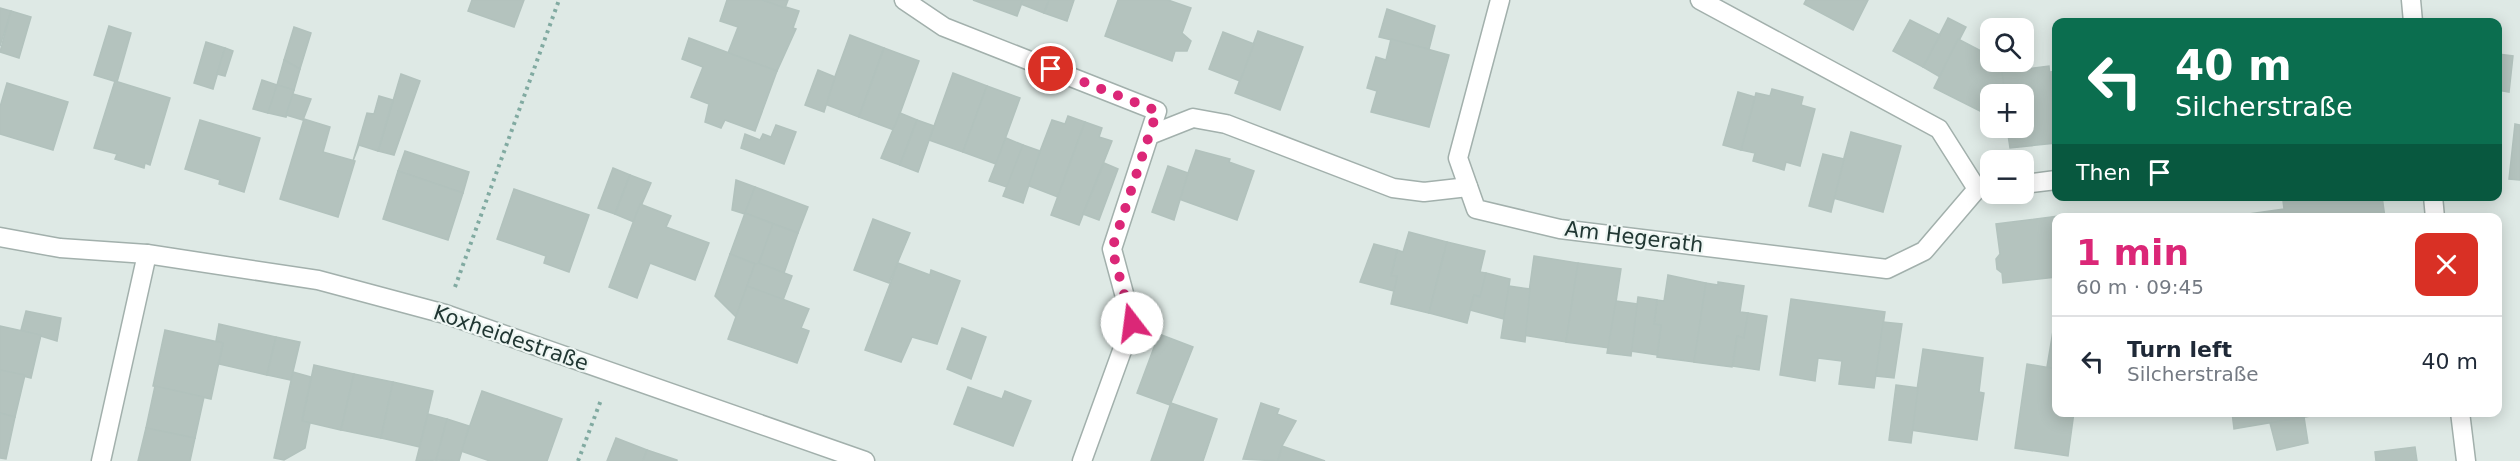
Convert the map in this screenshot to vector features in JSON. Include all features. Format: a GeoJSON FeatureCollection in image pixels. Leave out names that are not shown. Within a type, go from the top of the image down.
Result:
{"type":"FeatureCollection","features":[{"type":"Feature","properties":{"kind":"street"},"geometry":{"type":"LineString","coordinates":[[904,0],[944,27],[1157,111],[1112,249],[1132,323],[1082,461]]}},
{"type":"Feature","properties":{"kind":"street","name":"Am Hegerath"},"geometry":{"type":"LineString","coordinates":[[1500,0],[1458,158],[1476,209],[1560,229],[1887,269],[1924,251],[1980,192]]}},
{"type":"Feature","properties":{"kind":"street","name":"Am Hegerath"},"geometry":{"type":"LineString","coordinates":[[1700,0],[1939,129],[1980,183]]}},
{"type":"Feature","properties":{"kind":"street"},"geometry":{"type":"LineString","coordinates":[[2410,0],[2412,18]]}},
{"type":"Feature","properties":{"kind":"street"},"geometry":{"type":"LineString","coordinates":[[1150,135],[1193,118],[1226,124],[1393,188],[1424,192],[1468,187]]}},
{"type":"Feature","properties":{"kind":"street"},"geometry":{"type":"LineString","coordinates":[[2034,183],[2052,180]]}},
{"type":"Feature","properties":{"kind":"street","name":"Koxheidestraße"},"geometry":{"type":"LineString","coordinates":[[0,237],[60,248],[147,254],[318,280],[445,314],[866,461]]}},
{"type":"Feature","properties":{"kind":"street"},"geometry":{"type":"LineString","coordinates":[[100,461],[147,254]]}},
{"type":"Feature","properties":{"kind":"street"},"geometry":{"type":"LineString","coordinates":[[2461,417],[2466,461]]}},
{"type":"Feature","properties":{"kind":"path"},"geometry":{"type":"LineString","coordinates":[[445,314],[559,0]]}},
{"type":"Feature","properties":{"kind":"path"},"geometry":{"type":"LineString","coordinates":[[578,461],[612,373]]}},
{"type":"Feature","properties":{"kind":"building"},"geometry":{"type":"Polygon","coordinates":[[[472,0],[524,0],[514,27],[468,11],[472,0]]]}},
{"type":"Feature","properties":{"kind":"building"},"geometry":{"type":"Polygon","coordinates":[[[727,0],[763,0],[799,11],[793,28],[796,29],[777,71],[728,53],[738,27],[720,21],[727,0]]]}},
{"type":"Feature","properties":{"kind":"building"},"geometry":{"type":"Polygon","coordinates":[[[763,0],[788,0],[785,8],[763,0]]]}},
{"type":"Feature","properties":{"kind":"building"},"geometry":{"type":"Polygon","coordinates":[[[973,0],[1023,0],[1017,16],[973,0]]]}},
{"type":"Feature","properties":{"kind":"building"},"geometry":{"type":"Polygon","coordinates":[[[1023,0],[1049,0],[1044,13],[1021,4],[1023,0]]]}},
{"type":"Feature","properties":{"kind":"building"},"geometry":{"type":"Polygon","coordinates":[[[1049,0],[1074,0],[1067,21],[1044,13],[1049,0]]]}},
{"type":"Feature","properties":{"kind":"building"},"geometry":{"type":"Polygon","coordinates":[[[1118,0],[1168,0],[1191,8],[1182,33],[1191,41],[1187,51],[1175,51],[1172,61],[1105,36],[1118,0]]]}},
{"type":"Feature","properties":{"kind":"building"},"geometry":{"type":"Polygon","coordinates":[[[1806,0],[1868,0],[1853,30],[1804,4],[1806,0]]]}},
{"type":"Feature","properties":{"kind":"building"},"geometry":{"type":"Polygon","coordinates":[[[0,8],[11,11],[0,46],[0,8]]]}},
{"type":"Feature","properties":{"kind":"building"},"geometry":{"type":"Polygon","coordinates":[[[1387,9],[1435,26],[1429,49],[1379,37],[1387,9]]]}},
{"type":"Feature","properties":{"kind":"building"},"geometry":{"type":"Polygon","coordinates":[[[11,11],[31,17],[19,58],[0,52],[11,11]]]}},
{"type":"Feature","properties":{"kind":"building"},"geometry":{"type":"Polygon","coordinates":[[[1948,18],[1966,27],[1940,77],[1923,67],[1948,18]]]}},
{"type":"Feature","properties":{"kind":"building"},"geometry":{"type":"Polygon","coordinates":[[[1910,20],[1940,35],[1923,67],[1893,51],[1910,20]]]}},
{"type":"Feature","properties":{"kind":"building"},"geometry":{"type":"Polygon","coordinates":[[[109,26],[131,33],[117,82],[94,75],[109,26]]]}},
{"type":"Feature","properties":{"kind":"building"},"geometry":{"type":"Polygon","coordinates":[[[294,27],[311,33],[300,69],[284,60],[294,27]]]}},
{"type":"Feature","properties":{"kind":"building"},"geometry":{"type":"Polygon","coordinates":[[[1258,31],[1303,47],[1280,110],[1235,93],[1258,31]]]}},
{"type":"Feature","properties":{"kind":"building"},"geometry":{"type":"Polygon","coordinates":[[[1223,32],[1254,44],[1240,81],[1209,69],[1223,32]]]}},
{"type":"Feature","properties":{"kind":"building"},"geometry":{"type":"Polygon","coordinates":[[[850,35],[884,48],[859,117],[825,104],[850,35]]]}},
{"type":"Feature","properties":{"kind":"building"},"geometry":{"type":"Polygon","coordinates":[[[689,38],[777,71],[755,131],[725,120],[721,128],[705,122],[709,104],[691,97],[703,67],[682,59],[689,38]]]}},
{"type":"Feature","properties":{"kind":"building"},"geometry":{"type":"Polygon","coordinates":[[[1391,39],[1449,55],[1429,127],[1371,112],[1377,91],[1367,88],[1376,57],[1386,60],[1391,39]]]}},
{"type":"Feature","properties":{"kind":"building"},"geometry":{"type":"Polygon","coordinates":[[[1958,39],[1980,50],[1980,72],[2003,72],[2004,84],[1980,84],[1980,111],[1934,88],[1958,39]]]}},
{"type":"Feature","properties":{"kind":"building"},"geometry":{"type":"Polygon","coordinates":[[[206,42],[225,48],[213,89],[194,83],[206,42]]]}},
{"type":"Feature","properties":{"kind":"building"},"geometry":{"type":"Polygon","coordinates":[[[225,48],[233,51],[225,76],[217,74],[225,48]]]}},
{"type":"Feature","properties":{"kind":"building"},"geometry":{"type":"Polygon","coordinates":[[[884,48],[919,61],[894,130],[859,117],[884,48]]]}},
{"type":"Feature","properties":{"kind":"building"},"geometry":{"type":"Polygon","coordinates":[[[2502,55],[2513,56],[2509,92],[2502,91],[2502,55]]]}},
{"type":"Feature","properties":{"kind":"building"},"geometry":{"type":"Polygon","coordinates":[[[284,60],[300,69],[294,90],[277,85],[284,60]]]}},
{"type":"Feature","properties":{"kind":"building"},"geometry":{"type":"Polygon","coordinates":[[[2049,66],[2052,143],[2010,148],[2008,138],[2034,138],[2034,84],[2004,84],[2002,72],[2034,72],[2034,68],[2049,66]]]}},
{"type":"Feature","properties":{"kind":"building"},"geometry":{"type":"Polygon","coordinates":[[[818,70],[835,77],[824,112],[805,105],[818,70]]]}},
{"type":"Feature","properties":{"kind":"building"},"geometry":{"type":"Polygon","coordinates":[[[953,73],[987,86],[963,152],[929,140],[953,73]]]}},
{"type":"Feature","properties":{"kind":"building"},"geometry":{"type":"Polygon","coordinates":[[[401,74],[420,81],[394,155],[378,151],[401,74]]]}},
{"type":"Feature","properties":{"kind":"building"},"geometry":{"type":"Polygon","coordinates":[[[262,80],[277,85],[268,113],[253,109],[262,80]]]}},
{"type":"Feature","properties":{"kind":"building"},"geometry":{"type":"Polygon","coordinates":[[[115,81],[170,98],[150,165],[145,163],[144,168],[115,159],[117,154],[94,148],[115,81]]]}},
{"type":"Feature","properties":{"kind":"building"},"geometry":{"type":"Polygon","coordinates":[[[7,83],[68,102],[53,150],[0,134],[0,107],[7,83]]]}},
{"type":"Feature","properties":{"kind":"building"},"geometry":{"type":"Polygon","coordinates":[[[277,85],[294,90],[286,117],[268,113],[277,85]]]}},
{"type":"Feature","properties":{"kind":"building"},"geometry":{"type":"Polygon","coordinates":[[[987,86],[1020,98],[996,164],[963,152],[987,86]]]}},
{"type":"Feature","properties":{"kind":"building"},"geometry":{"type":"Polygon","coordinates":[[[1772,89],[1803,97],[1801,105],[1815,109],[1800,166],[1786,162],[1784,170],[1753,161],[1755,153],[1741,150],[1756,93],[1770,96],[1772,89]]]}},
{"type":"Feature","properties":{"kind":"building"},"geometry":{"type":"Polygon","coordinates":[[[1738,92],[1755,97],[1741,150],[1723,145],[1738,92]]]}},
{"type":"Feature","properties":{"kind":"building"},"geometry":{"type":"Polygon","coordinates":[[[293,94],[311,99],[303,120],[286,115],[293,94]]]}},
{"type":"Feature","properties":{"kind":"building"},"geometry":{"type":"Polygon","coordinates":[[[379,96],[393,100],[378,151],[359,145],[353,161],[367,113],[374,114],[379,96]]]}},
{"type":"Feature","properties":{"kind":"building"},"geometry":{"type":"Polygon","coordinates":[[[900,113],[917,120],[900,165],[881,158],[900,113]]]}},
{"type":"Feature","properties":{"kind":"building"},"geometry":{"type":"Polygon","coordinates":[[[1068,116],[1085,122],[1058,197],[1027,185],[1052,120],[1065,124],[1068,116]]]}},
{"type":"Feature","properties":{"kind":"building"},"geometry":{"type":"Polygon","coordinates":[[[304,119],[330,127],[323,152],[355,161],[338,217],[280,199],[304,119]]]}},
{"type":"Feature","properties":{"kind":"building"},"geometry":{"type":"Polygon","coordinates":[[[200,120],[260,138],[244,192],[219,184],[220,180],[185,169],[200,120]]]}},
{"type":"Feature","properties":{"kind":"building"},"geometry":{"type":"Polygon","coordinates":[[[917,120],[934,126],[918,172],[900,165],[917,120]]]}},
{"type":"Feature","properties":{"kind":"building"},"geometry":{"type":"Polygon","coordinates":[[[1085,122],[1102,128],[1099,137],[1112,141],[1079,225],[1051,215],[1085,122]]]}},
{"type":"Feature","properties":{"kind":"building"},"geometry":{"type":"Polygon","coordinates":[[[2515,124],[2520,125],[2520,180],[2509,179],[2515,124]]]}},
{"type":"Feature","properties":{"kind":"building"},"geometry":{"type":"Polygon","coordinates":[[[776,125],[796,132],[784,164],[741,148],[745,134],[760,140],[763,134],[771,137],[776,125]]]}},
{"type":"Feature","properties":{"kind":"building"},"geometry":{"type":"Polygon","coordinates":[[[1851,132],[1901,146],[1883,212],[1833,198],[1851,132]]]}},
{"type":"Feature","properties":{"kind":"building"},"geometry":{"type":"Polygon","coordinates":[[[1006,138],[1023,145],[1007,187],[989,181],[1006,138]]]}},
{"type":"Feature","properties":{"kind":"building"},"geometry":{"type":"Polygon","coordinates":[[[1023,145],[1040,151],[1023,203],[1003,196],[1023,145]]]}},
{"type":"Feature","properties":{"kind":"building"},"geometry":{"type":"Polygon","coordinates":[[[1196,150],[1230,159],[1229,162],[1254,171],[1237,220],[1179,199],[1196,150]]]}},
{"type":"Feature","properties":{"kind":"building"},"geometry":{"type":"Polygon","coordinates":[[[405,151],[469,172],[463,193],[398,171],[405,151]]]}},
{"type":"Feature","properties":{"kind":"building"},"geometry":{"type":"Polygon","coordinates":[[[1823,154],[1844,159],[1831,212],[1809,206],[1823,154]]]}},
{"type":"Feature","properties":{"kind":"building"},"geometry":{"type":"Polygon","coordinates":[[[1104,163],[1118,169],[1099,220],[1083,214],[1104,163]]]}},
{"type":"Feature","properties":{"kind":"building"},"geometry":{"type":"Polygon","coordinates":[[[1168,166],[1188,173],[1174,220],[1152,212],[1168,166]]]}},
{"type":"Feature","properties":{"kind":"building"},"geometry":{"type":"Polygon","coordinates":[[[613,168],[630,175],[615,214],[598,208],[613,168]]]}},
{"type":"Feature","properties":{"kind":"building"},"geometry":{"type":"Polygon","coordinates":[[[398,171],[463,193],[448,240],[383,219],[398,171]]]}},
{"type":"Feature","properties":{"kind":"building"},"geometry":{"type":"Polygon","coordinates":[[[630,175],[651,183],[634,222],[615,214],[630,175]]]}},
{"type":"Feature","properties":{"kind":"building"},"geometry":{"type":"Polygon","coordinates":[[[736,180],[755,187],[745,214],[732,210],[736,180]]]}},
{"type":"Feature","properties":{"kind":"building"},"geometry":{"type":"Polygon","coordinates":[[[755,187],[808,207],[798,233],[745,213],[755,187]]]}},
{"type":"Feature","properties":{"kind":"building"},"geometry":{"type":"Polygon","coordinates":[[[514,189],[589,215],[569,272],[544,263],[546,256],[497,239],[514,189]]]}},
{"type":"Feature","properties":{"kind":"building"},"geometry":{"type":"Polygon","coordinates":[[[2283,201],[2383,201],[2384,213],[2256,213],[2284,209],[2283,201]]]}},
{"type":"Feature","properties":{"kind":"building"},"geometry":{"type":"Polygon","coordinates":[[[640,204],[671,216],[666,227],[709,243],[695,280],[650,263],[637,298],[609,287],[640,204]]]}},
{"type":"Feature","properties":{"kind":"building"},"geometry":{"type":"Polygon","coordinates":[[[745,213],[773,224],[758,265],[730,254],[745,213]]]}},
{"type":"Feature","properties":{"kind":"building"},"geometry":{"type":"Polygon","coordinates":[[[2052,217],[2052,277],[2003,283],[2002,273],[1997,269],[1996,259],[2000,254],[1996,224],[2052,217]]]}},
{"type":"Feature","properties":{"kind":"building"},"geometry":{"type":"Polygon","coordinates":[[[873,219],[910,233],[889,283],[854,270],[873,219]]]}},
{"type":"Feature","properties":{"kind":"building"},"geometry":{"type":"Polygon","coordinates":[[[773,224],[798,233],[784,273],[759,263],[773,224]]]}},
{"type":"Feature","properties":{"kind":"building"},"geometry":{"type":"Polygon","coordinates":[[[1409,232],[1447,242],[1429,313],[1391,304],[1397,276],[1391,276],[1397,250],[1403,252],[1409,232]]]}},
{"type":"Feature","properties":{"kind":"building"},"geometry":{"type":"Polygon","coordinates":[[[1447,242],[1485,251],[1480,272],[1486,273],[1480,297],[1474,295],[1467,323],[1429,313],[1447,242]]]}},
{"type":"Feature","properties":{"kind":"building"},"geometry":{"type":"Polygon","coordinates":[[[1374,244],[1397,250],[1391,276],[1397,276],[1394,291],[1360,282],[1374,244]]]}},
{"type":"Feature","properties":{"kind":"building"},"geometry":{"type":"Polygon","coordinates":[[[730,254],[755,264],[736,317],[715,296],[730,254]]]}},
{"type":"Feature","properties":{"kind":"building"},"geometry":{"type":"Polygon","coordinates":[[[1534,256],[1578,263],[1566,342],[1523,335],[1534,256]]]}},
{"type":"Feature","properties":{"kind":"building"},"geometry":{"type":"Polygon","coordinates":[[[759,263],[792,276],[783,300],[747,286],[755,264],[759,263]]]}},
{"type":"Feature","properties":{"kind":"building"},"geometry":{"type":"Polygon","coordinates":[[[898,263],[930,275],[931,270],[960,281],[937,344],[912,337],[901,362],[865,350],[898,263]]]}},
{"type":"Feature","properties":{"kind":"building"},"geometry":{"type":"Polygon","coordinates":[[[1578,263],[1621,269],[1609,348],[1566,342],[1578,263]]]}},
{"type":"Feature","properties":{"kind":"building"},"geometry":{"type":"Polygon","coordinates":[[[1486,273],[1510,279],[1504,319],[1470,310],[1474,295],[1480,297],[1486,273]]]}},
{"type":"Feature","properties":{"kind":"building"},"geometry":{"type":"Polygon","coordinates":[[[1668,275],[1706,283],[1694,362],[1657,357],[1661,325],[1654,324],[1657,300],[1664,301],[1668,275]]]}},
{"type":"Feature","properties":{"kind":"building"},"geometry":{"type":"Polygon","coordinates":[[[1718,282],[1744,286],[1740,312],[1748,313],[1744,338],[1737,336],[1732,367],[1694,362],[1706,283],[1718,285],[1718,282]]]}},
{"type":"Feature","properties":{"kind":"building"},"geometry":{"type":"Polygon","coordinates":[[[747,286],[809,309],[801,328],[809,331],[797,363],[728,339],[747,286]]]}},
{"type":"Feature","properties":{"kind":"building"},"geometry":{"type":"Polygon","coordinates":[[[1509,286],[1530,289],[1525,342],[1501,338],[1509,286]]]}},
{"type":"Feature","properties":{"kind":"building"},"geometry":{"type":"Polygon","coordinates":[[[1638,297],[1657,300],[1654,324],[1661,325],[1657,355],[1631,351],[1638,297]]]}},
{"type":"Feature","properties":{"kind":"building"},"geometry":{"type":"Polygon","coordinates":[[[1791,299],[1885,312],[1874,388],[1839,384],[1842,361],[1818,358],[1815,381],[1780,375],[1791,299]]]}},
{"type":"Feature","properties":{"kind":"building"},"geometry":{"type":"Polygon","coordinates":[[[1616,301],[1637,304],[1631,356],[1607,353],[1616,301]]]}},
{"type":"Feature","properties":{"kind":"building"},"geometry":{"type":"Polygon","coordinates":[[[26,311],[61,318],[57,341],[21,330],[26,311]]]}},
{"type":"Feature","properties":{"kind":"building"},"geometry":{"type":"Polygon","coordinates":[[[1748,313],[1767,316],[1759,370],[1733,366],[1737,336],[1744,338],[1748,313]]]}},
{"type":"Feature","properties":{"kind":"building"},"geometry":{"type":"Polygon","coordinates":[[[1883,322],[1902,324],[1894,378],[1876,376],[1883,322]]]}},
{"type":"Feature","properties":{"kind":"building"},"geometry":{"type":"Polygon","coordinates":[[[219,324],[276,337],[267,375],[219,364],[223,343],[216,341],[219,324]]]}},
{"type":"Feature","properties":{"kind":"building"},"geometry":{"type":"Polygon","coordinates":[[[0,326],[41,335],[31,378],[0,370],[0,326]]]}},
{"type":"Feature","properties":{"kind":"building"},"geometry":{"type":"Polygon","coordinates":[[[962,328],[986,337],[971,379],[947,369],[962,328]]]}},
{"type":"Feature","properties":{"kind":"building"},"geometry":{"type":"Polygon","coordinates":[[[165,330],[223,343],[211,399],[153,386],[165,330]]]}},
{"type":"Feature","properties":{"kind":"building"},"geometry":{"type":"Polygon","coordinates":[[[1159,334],[1193,347],[1170,405],[1137,393],[1159,334]]]}},
{"type":"Feature","properties":{"kind":"building"},"geometry":{"type":"Polygon","coordinates":[[[276,337],[300,342],[291,380],[267,375],[276,337]]]}},
{"type":"Feature","properties":{"kind":"building"},"geometry":{"type":"Polygon","coordinates":[[[2052,337],[2052,368],[2047,367],[2052,337]]]}},
{"type":"Feature","properties":{"kind":"building"},"geometry":{"type":"Polygon","coordinates":[[[1923,349],[1983,358],[1979,392],[1984,393],[1977,440],[1911,430],[1923,349]]]}},
{"type":"Feature","properties":{"kind":"building"},"geometry":{"type":"Polygon","coordinates":[[[2027,364],[2052,368],[2052,417],[2073,417],[2068,456],[2015,448],[2027,364]]]}},
{"type":"Feature","properties":{"kind":"building"},"geometry":{"type":"Polygon","coordinates":[[[314,365],[354,374],[341,430],[302,421],[314,365]]]}},
{"type":"Feature","properties":{"kind":"building"},"geometry":{"type":"Polygon","coordinates":[[[0,370],[25,375],[15,417],[0,413],[0,370]]]}},
{"type":"Feature","properties":{"kind":"building"},"geometry":{"type":"Polygon","coordinates":[[[293,372],[311,377],[302,421],[310,423],[305,448],[284,460],[274,458],[293,372]]]}},
{"type":"Feature","properties":{"kind":"building"},"geometry":{"type":"Polygon","coordinates":[[[354,374],[393,382],[381,438],[341,430],[354,374]]]}},
{"type":"Feature","properties":{"kind":"building"},"geometry":{"type":"Polygon","coordinates":[[[393,382],[433,391],[420,447],[381,438],[393,382]]]}},
{"type":"Feature","properties":{"kind":"building"},"geometry":{"type":"Polygon","coordinates":[[[1896,385],[1918,388],[1911,443],[1889,440],[1896,385]]]}},
{"type":"Feature","properties":{"kind":"building"},"geometry":{"type":"Polygon","coordinates":[[[155,386],[204,397],[195,438],[146,428],[155,386]]]}},
{"type":"Feature","properties":{"kind":"building"},"geometry":{"type":"Polygon","coordinates":[[[968,387],[1002,399],[1005,391],[1031,401],[1013,446],[954,424],[968,387]]]}},
{"type":"Feature","properties":{"kind":"building"},"geometry":{"type":"Polygon","coordinates":[[[482,391],[562,419],[547,461],[490,461],[461,451],[482,391]]]}},
{"type":"Feature","properties":{"kind":"building"},"geometry":{"type":"Polygon","coordinates":[[[1171,403],[1217,419],[1203,461],[1151,461],[1171,403]]]}},
{"type":"Feature","properties":{"kind":"building"},"geometry":{"type":"Polygon","coordinates":[[[1261,403],[1279,409],[1277,414],[1296,421],[1282,446],[1278,461],[1243,459],[1261,403]]]}},
{"type":"Feature","properties":{"kind":"building"},"geometry":{"type":"Polygon","coordinates":[[[0,413],[15,417],[6,459],[0,458],[0,413]]]}},
{"type":"Feature","properties":{"kind":"building"},"geometry":{"type":"Polygon","coordinates":[[[428,414],[447,419],[437,460],[416,461],[428,414]]]}},
{"type":"Feature","properties":{"kind":"building"},"geometry":{"type":"Polygon","coordinates":[[[2233,417],[2304,417],[2234,429],[2233,417]]]}},
{"type":"Feature","properties":{"kind":"building"},"geometry":{"type":"Polygon","coordinates":[[[2304,417],[2308,443],[2277,450],[2270,423],[2304,417]]]}},
{"type":"Feature","properties":{"kind":"building"},"geometry":{"type":"Polygon","coordinates":[[[447,419],[469,426],[459,461],[436,460],[447,419]]]}},
{"type":"Feature","properties":{"kind":"building"},"geometry":{"type":"Polygon","coordinates":[[[146,428],[195,438],[190,461],[138,461],[146,428]]]}},
{"type":"Feature","properties":{"kind":"building"},"geometry":{"type":"Polygon","coordinates":[[[616,438],[647,450],[643,461],[607,461],[616,438]]]}},
{"type":"Feature","properties":{"kind":"building"},"geometry":{"type":"Polygon","coordinates":[[[1282,446],[1325,461],[1278,461],[1282,446]]]}},
{"type":"Feature","properties":{"kind":"building"},"geometry":{"type":"Polygon","coordinates":[[[2415,447],[2417,461],[2376,461],[2375,452],[2415,447]]]}},
{"type":"Feature","properties":{"kind":"building"},"geometry":{"type":"Polygon","coordinates":[[[647,450],[677,460],[677,461],[643,461],[647,450]]]}},
{"type":"Feature","properties":{"kind":"route"},"geometry":{"type":"LineString","coordinates":[[1051,69],[1157,111],[1112,249],[1132,323]]}}]}
